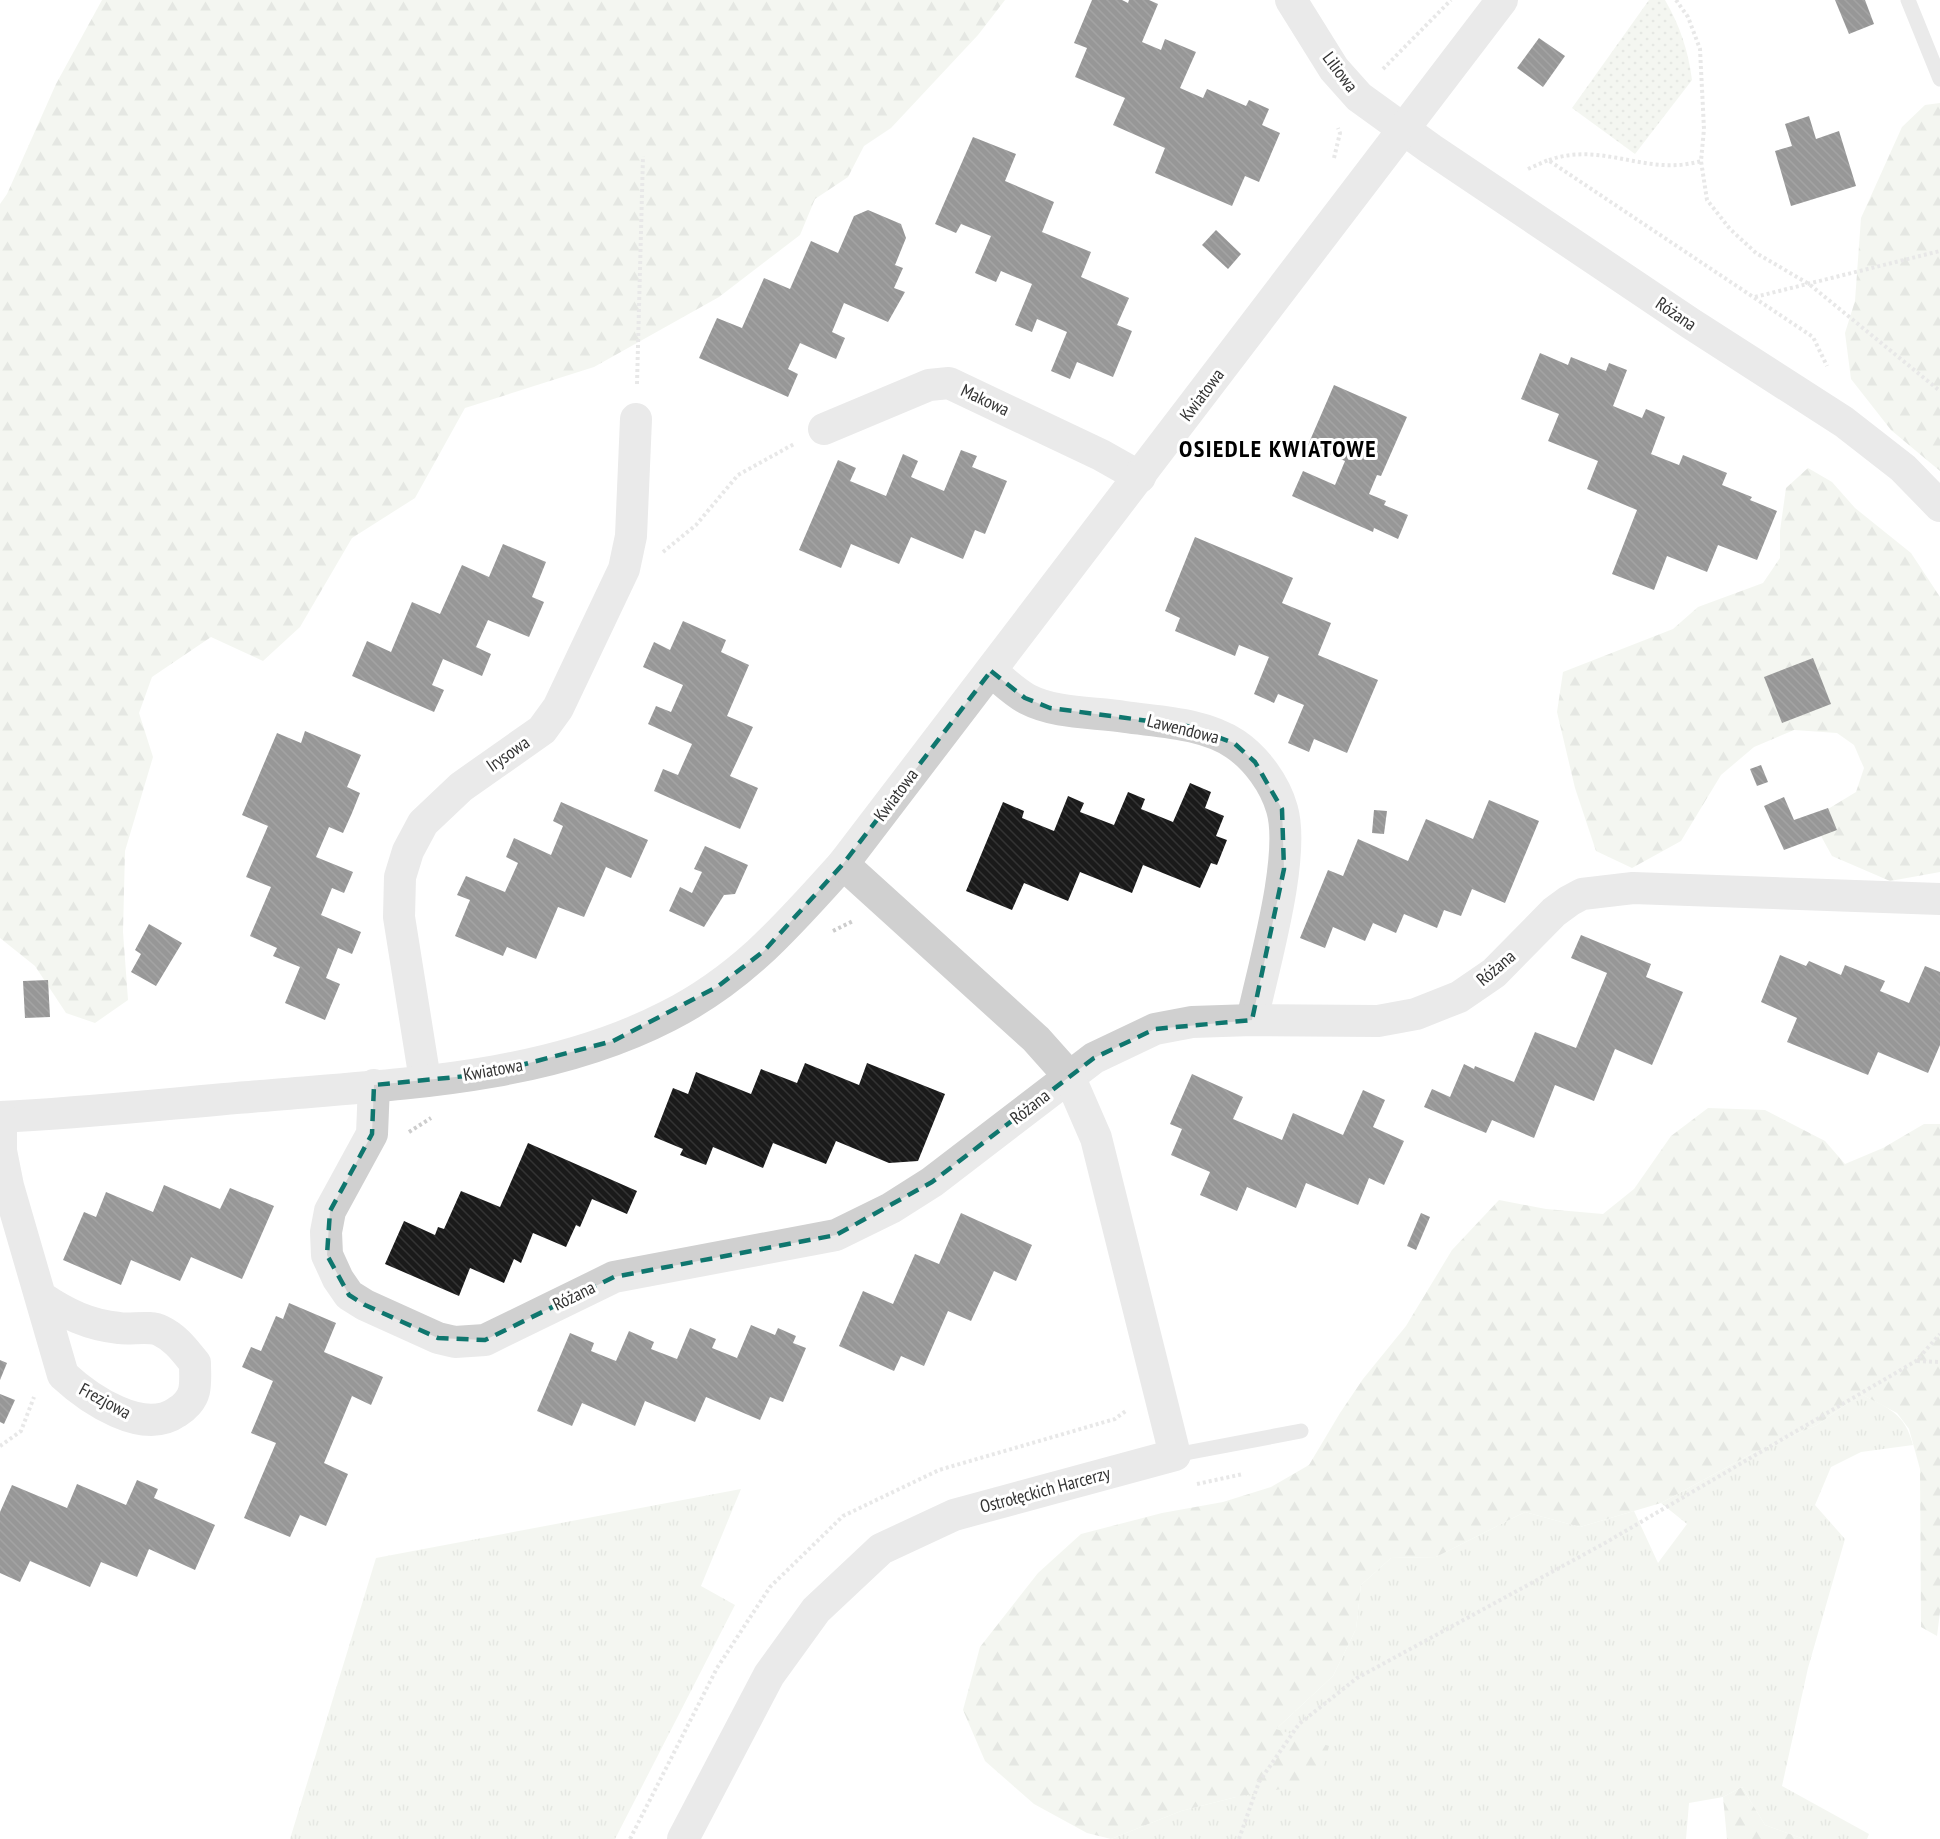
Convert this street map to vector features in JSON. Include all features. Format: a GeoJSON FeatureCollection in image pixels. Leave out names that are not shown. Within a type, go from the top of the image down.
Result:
{"type":"FeatureCollection","features":[{"type":"Feature","properties":{"kind":"street","name":"Liliowa"},"geometry":{"type":"LineString","coordinates":[[1291,0],[1334,69],[1359,97],[1404,130]]}},
{"type":"Feature","properties":{"kind":"street","name":"Kwiatowa"},"geometry":{"type":"LineString","coordinates":[[0,1117],[487,1074],[613,1041],[668,1016],[717,987],[764,951],[843,864],[1502,0]]}},
{"type":"Feature","properties":{"kind":"street","name":"Różana"},"geometry":{"type":"LineString","coordinates":[[1404,130],[1690,323],[1844,422],[1903,468],[1940,506]]}},
{"type":"Feature","properties":{"kind":"street","name":"Makowa"},"geometry":{"type":"LineString","coordinates":[[824,429],[929,385],[949,383],[1101,454],[1140,477]]}},
{"type":"Feature","properties":{"kind":"street","name":"Irysowa"},"geometry":{"type":"LineString","coordinates":[[424,1080],[399,917],[400,877],[408,851],[423,823],[461,787],[543,730],[558,708],[624,569],[631,536],[636,419]]}},
{"type":"Feature","properties":{"kind":"street","name":"Lawendowa"},"geometry":{"type":"LineString","coordinates":[[991,671],[1025,699],[1050,708],[1161,722],[1209,732],[1234,743],[1256,762],[1271,784],[1282,809],[1286,834],[1284,869],[1252,1020]]}},
{"type":"Feature","properties":{"kind":"street"},"geometry":{"type":"LineString","coordinates":[[843,864],[1036,1039],[1069,1076],[1096,1138],[1175,1455]]}},
{"type":"Feature","properties":{"kind":"street","name":"Różana"},"geometry":{"type":"LineString","coordinates":[[374,1085],[372,1134],[330,1211],[326,1232],[327,1255],[338,1279],[349,1295],[365,1305],[438,1338],[455,1342],[485,1340],[614,1277],[836,1234],[891,1208],[932,1182],[1022,1115],[1069,1076],[1121,1042],[1155,1029],[1192,1022],[1378,1021],[1427,1010],[1459,997],[1494,973],[1554,912],[1582,894],[1633,888],[1940,899]]}},
{"type":"Feature","properties":{"kind":"street","name":"Frezjowa"},"geometry":{"type":"LineString","coordinates":[[0,1117],[2,1151],[8,1186],[63,1375],[84,1394],[141,1420],[168,1419],[185,1408],[194,1392],[195,1363],[178,1342],[159,1329],[119,1328],[86,1322],[65,1314],[41,1297]]}},
{"type":"Feature","properties":{"kind":"street","name":"Ostrołęckich Harcerzy"},"geometry":{"type":"LineString","coordinates":[[683,1839],[769,1675],[816,1610],[881,1549],[954,1515],[1175,1455]]}},
{"type":"Feature","properties":{"kind":"lane"},"geometry":{"type":"LineString","coordinates":[[1908,0],[1940,79]]}},
{"type":"Feature","properties":{"kind":"lane"},"geometry":{"type":"LineString","coordinates":[[1175,1455],[1301,1431]]}},
{"type":"Feature","properties":{"kind":"path"},"geometry":{"type":"LineString","coordinates":[[1353,197],[1322,175],[1332,164],[1336,150],[1340,134],[1336,121],[1451,0]]}},
{"type":"Feature","properties":{"kind":"path"},"geometry":{"type":"LineString","coordinates":[[1676,0],[1688,17],[1700,49],[1704,129],[1701,161],[1707,200],[1730,229],[1756,253],[1809,284],[1940,391]]}},
{"type":"Feature","properties":{"kind":"path"},"geometry":{"type":"LineString","coordinates":[[1521,172],[1569,153],[1592,153],[1658,166],[1681,166],[1701,161]]}},
{"type":"Feature","properties":{"kind":"path"},"geometry":{"type":"LineString","coordinates":[[636,419],[643,156]]}},
{"type":"Feature","properties":{"kind":"path"},"geometry":{"type":"LineString","coordinates":[[1548,160],[1813,337],[1828,370]]}},
{"type":"Feature","properties":{"kind":"path"},"geometry":{"type":"LineString","coordinates":[[1754,297],[1940,250]]}},
{"type":"Feature","properties":{"kind":"path"},"geometry":{"type":"LineString","coordinates":[[624,569],[669,550],[696,525],[738,475],[766,457],[824,429]]}},
{"type":"Feature","properties":{"kind":"path"},"geometry":{"type":"LineString","coordinates":[[826,934],[846,926],[857,917],[874,894]]}},
{"type":"Feature","properties":{"kind":"path"},"geometry":{"type":"LineString","coordinates":[[372,1134],[405,1136],[433,1117]]}},
{"type":"Feature","properties":{"kind":"path"},"geometry":{"type":"LineString","coordinates":[[1239,1839],[1259,1782],[1299,1724],[1357,1678],[1605,1543],[1916,1361],[1940,1334]]}},
{"type":"Feature","properties":{"kind":"path"},"geometry":{"type":"LineString","coordinates":[[0,1446],[21,1431],[54,1348]]}},
{"type":"Feature","properties":{"kind":"path"},"geometry":{"type":"LineString","coordinates":[[1916,1361],[1940,1362]]}},
{"type":"Feature","properties":{"kind":"path"},"geometry":{"type":"LineString","coordinates":[[1191,1485],[1257,1470],[1256,1440]]}},
{"type":"Feature","properties":{"kind":"highlighted area"},"geometry":{"type":"Polygon","coordinates":[[[991,671],[1025,698],[1050,708],[1187,726],[1234,743],[1255,762],[1282,809],[1284,869],[1252,1020],[1155,1029],[1094,1058],[932,1182],[836,1235],[614,1277],[485,1340],[438,1338],[365,1305],[349,1295],[327,1255],[330,1211],[372,1134],[374,1085],[487,1074],[613,1041],[717,987],[764,951],[843,864],[991,671]]]}},
{"type":"Feature","properties":{"kind":"green space"},"geometry":{"type":"Polygon","coordinates":[[[102,0],[1005,0],[978,35],[891,128],[864,146],[848,177],[815,199],[800,235],[719,297],[594,367],[465,408],[415,498],[352,538],[300,627],[263,661],[211,637],[152,677],[139,713],[153,757],[125,851],[123,932],[128,1000],[95,1023],[66,1013],[35,966],[0,938],[0,204],[7,194],[56,84],[102,0]]]}},
{"type":"Feature","properties":{"kind":"green space"},"geometry":{"type":"Polygon","coordinates":[[[1649,0],[1665,0],[1683,38],[1692,80],[1635,154],[1572,108],[1649,0]]]}},
{"type":"Feature","properties":{"kind":"green space"},"geometry":{"type":"Polygon","coordinates":[[[1940,103],[1940,471],[1891,430],[1851,379],[1845,333],[1855,301],[1861,218],[1902,127],[1925,105],[1940,103]]]}},
{"type":"Feature","properties":{"kind":"green space"},"geometry":{"type":"Polygon","coordinates":[[[1808,468],[1832,482],[1855,508],[1911,553],[1940,597],[1940,872],[1890,881],[1832,856],[1821,836],[1828,809],[1856,792],[1864,768],[1854,745],[1837,733],[1794,730],[1754,747],[1721,775],[1681,841],[1632,868],[1596,851],[1575,788],[1557,712],[1563,672],[1673,629],[1698,607],[1763,583],[1780,558],[1780,531],[1786,488],[1808,468]]]}},
{"type":"Feature","properties":{"kind":"green space"},"geometry":{"type":"Polygon","coordinates":[[[1708,1108],[1765,1110],[1825,1141],[1845,1164],[1883,1148],[1924,1124],[1940,1124],[1940,1612],[1937,1636],[1921,1627],[1920,1469],[1909,1429],[1897,1413],[1861,1394],[1817,1425],[1753,1453],[1661,1503],[1580,1527],[1525,1512],[1436,1557],[1391,1558],[1361,1585],[1356,1629],[1333,1676],[1276,1729],[1329,1746],[1320,1782],[1236,1797],[1181,1811],[1111,1839],[1087,1833],[1034,1804],[985,1761],[963,1710],[980,1647],[1038,1573],[1081,1534],[1162,1513],[1223,1502],[1271,1487],[1309,1465],[1363,1379],[1406,1326],[1452,1250],[1499,1200],[1546,1209],[1603,1214],[1634,1189],[1671,1136],[1708,1108]]]}},
{"type":"Feature","properties":{"kind":"green space"},"geometry":{"type":"Polygon","coordinates":[[[1861,1394],[1900,1418],[1910,1434],[1913,1445],[1861,1452],[1831,1467],[1815,1505],[1845,1539],[1808,1668],[1782,1786],[1869,1834],[1867,1839],[1804,1839],[1765,1825],[1742,1787],[1723,1797],[1689,1803],[1686,1839],[1111,1839],[1181,1811],[1236,1797],[1275,1730],[1333,1676],[1356,1629],[1361,1585],[1391,1558],[1436,1557],[1525,1512],[1580,1527],[1634,1511],[1658,1563],[1687,1524],[1661,1503],[1753,1453],[1817,1425],[1861,1394]]]}},
{"type":"Feature","properties":{"kind":"green space"},"geometry":{"type":"Polygon","coordinates":[[[741,1489],[701,1586],[735,1605],[615,1839],[290,1839],[376,1558],[741,1489]]]}},
{"type":"Feature","properties":{"kind":"green space"},"geometry":{"type":"Polygon","coordinates":[[[1742,1787],[1765,1825],[1804,1839],[1727,1839],[1723,1797],[1742,1787]]]}},
{"type":"Feature","properties":{"kind":"building"},"geometry":{"type":"Polygon","coordinates":[[[1092,0],[1122,0],[1128,3],[1129,0],[1149,0],[1158,4],[1142,42],[1161,50],[1165,39],[1196,52],[1180,88],[1203,98],[1207,89],[1246,106],[1249,100],[1269,109],[1262,125],[1280,133],[1259,182],[1245,176],[1232,206],[1155,173],[1165,148],[1113,125],[1125,98],[1075,77],[1087,48],[1074,43],[1092,0]]]}},
{"type":"Feature","properties":{"kind":"building"},"geometry":{"type":"Polygon","coordinates":[[[1835,0],[1865,0],[1874,24],[1849,34],[1835,0]]]}},
{"type":"Feature","properties":{"kind":"building"},"geometry":{"type":"Polygon","coordinates":[[[1539,38],[1565,56],[1543,87],[1517,68],[1539,38]]]}},
{"type":"Feature","properties":{"kind":"building"},"geometry":{"type":"Polygon","coordinates":[[[1809,116],[1816,139],[1839,131],[1856,186],[1791,206],[1775,151],[1792,146],[1785,124],[1809,116]]]}},
{"type":"Feature","properties":{"kind":"building"},"geometry":{"type":"Polygon","coordinates":[[[973,137],[1016,154],[1005,181],[1054,202],[1042,232],[1091,252],[1081,277],[1129,298],[1117,325],[1132,331],[1113,377],[1077,362],[1070,379],[1051,371],[1067,332],[1037,319],[1032,332],[1015,325],[1032,284],[1001,271],[996,282],[975,273],[991,236],[961,224],[956,233],[935,224],[973,137]]]}},
{"type":"Feature","properties":{"kind":"building"},"geometry":{"type":"Polygon","coordinates":[[[868,210],[901,224],[906,238],[895,265],[903,268],[894,288],[905,292],[888,322],[844,303],[832,332],[845,338],[836,359],[800,343],[788,369],[798,374],[788,397],[699,358],[717,318],[742,328],[764,278],[790,289],[811,241],[838,253],[854,216],[868,210]]]}},
{"type":"Feature","properties":{"kind":"building"},"geometry":{"type":"Polygon","coordinates":[[[1216,230],[1241,254],[1228,269],[1202,245],[1216,230]]]}},
{"type":"Feature","properties":{"kind":"building"},"geometry":{"type":"Polygon","coordinates":[[[1540,353],[1568,365],[1571,357],[1606,371],[1609,363],[1627,370],[1613,406],[1642,418],[1646,409],[1665,417],[1651,454],[1679,465],[1683,455],[1727,473],[1722,485],[1752,497],[1750,500],[1777,511],[1757,560],[1718,545],[1707,572],[1667,556],[1654,590],[1612,574],[1637,510],[1587,489],[1598,461],[1548,441],[1559,414],[1521,399],[1540,353]]]}},
{"type":"Feature","properties":{"kind":"building"},"geometry":{"type":"Polygon","coordinates":[[[1334,385],[1407,417],[1381,476],[1377,475],[1369,494],[1386,501],[1384,505],[1408,515],[1398,539],[1374,528],[1373,532],[1292,496],[1303,471],[1335,485],[1345,461],[1308,445],[1334,385]]]}},
{"type":"Feature","properties":{"kind":"building"},"geometry":{"type":"Polygon","coordinates":[[[961,450],[977,456],[972,467],[1007,481],[985,534],[975,530],[963,559],[911,537],[899,564],[851,544],[841,568],[799,550],[838,460],[856,468],[850,481],[886,496],[903,454],[918,461],[911,477],[944,491],[961,450]]]}},
{"type":"Feature","properties":{"kind":"building"},"geometry":{"type":"Polygon","coordinates":[[[1195,537],[1293,578],[1282,603],[1331,623],[1318,655],[1378,680],[1347,753],[1314,739],[1309,752],[1288,743],[1304,705],[1278,694],[1274,703],[1254,694],[1269,657],[1239,645],[1235,656],[1175,631],[1180,618],[1165,611],[1195,537]]]}},
{"type":"Feature","properties":{"kind":"building"},"geometry":{"type":"Polygon","coordinates":[[[503,544],[546,562],[532,597],[544,602],[529,637],[488,620],[476,647],[491,654],[482,676],[443,659],[432,685],[444,690],[434,712],[352,676],[367,641],[391,652],[412,602],[440,614],[462,565],[489,577],[503,544]]]}},
{"type":"Feature","properties":{"kind":"building"},"geometry":{"type":"Polygon","coordinates":[[[683,621],[726,640],[721,652],[749,665],[727,716],[753,727],[730,776],[758,788],[740,829],[654,791],[663,769],[678,775],[692,744],[648,724],[656,706],[671,712],[683,685],[643,667],[654,642],[670,650],[683,621]]]}},
{"type":"Feature","properties":{"kind":"building"},"geometry":{"type":"Polygon","coordinates":[[[1813,658],[1831,704],[1782,723],[1764,677],[1813,658]]]}},
{"type":"Feature","properties":{"kind":"building"},"geometry":{"type":"Polygon","coordinates":[[[305,731],[361,755],[347,787],[360,793],[352,813],[343,833],[329,827],[316,857],[353,872],[344,893],[332,888],[321,915],[361,932],[352,954],[338,948],[326,978],[340,984],[325,1020],[285,1003],[300,967],[273,956],[277,948],[250,936],[271,887],[246,877],[268,826],[242,815],[277,733],[301,743],[305,731]]]}},
{"type":"Feature","properties":{"kind":"building"},"geometry":{"type":"Polygon","coordinates":[[[1761,765],[1768,782],[1757,786],[1750,769],[1761,765]]]}},
{"type":"Feature","properties":{"kind":"building"},"geometry":{"type":"Polygon","coordinates":[[[1190,783],[1211,792],[1205,808],[1224,816],[1216,836],[1227,840],[1217,865],[1211,863],[1200,888],[1143,865],[1132,893],[1080,872],[1068,901],[1024,883],[1012,910],[966,891],[1003,802],[1024,811],[1022,818],[1054,831],[1068,796],[1084,803],[1080,812],[1114,825],[1128,792],[1145,799],[1141,809],[1173,822],[1190,783]]]}},
{"type":"Feature","properties":{"kind":"building"},"geometry":{"type":"Polygon","coordinates":[[[1784,797],[1794,820],[1828,808],[1837,830],[1784,850],[1764,806],[1784,797]]]}},
{"type":"Feature","properties":{"kind":"building"},"geometry":{"type":"Polygon","coordinates":[[[1489,800],[1539,821],[1505,903],[1472,889],[1461,916],[1444,910],[1437,928],[1404,914],[1396,933],[1373,923],[1365,941],[1333,927],[1325,948],[1300,938],[1328,870],[1343,876],[1358,839],[1408,861],[1426,819],[1473,839],[1489,800]]]}},
{"type":"Feature","properties":{"kind":"building"},"geometry":{"type":"Polygon","coordinates":[[[561,802],[648,840],[631,878],[606,867],[584,917],[558,907],[536,959],[507,947],[503,956],[455,936],[470,900],[457,895],[466,876],[505,892],[518,863],[506,857],[514,838],[551,855],[563,826],[553,821],[561,802]]]}},
{"type":"Feature","properties":{"kind":"building"},"geometry":{"type":"Polygon","coordinates":[[[1374,810],[1387,811],[1384,834],[1372,833],[1374,810]]]}},
{"type":"Feature","properties":{"kind":"building"},"geometry":{"type":"Polygon","coordinates":[[[705,846],[748,865],[735,894],[724,895],[704,927],[669,911],[680,887],[692,893],[702,872],[694,869],[705,846]]]}},
{"type":"Feature","properties":{"kind":"building"},"geometry":{"type":"Polygon","coordinates":[[[149,924],[182,943],[156,986],[131,972],[141,954],[135,950],[149,924]]]}},
{"type":"Feature","properties":{"kind":"building"},"geometry":{"type":"Polygon","coordinates":[[[1581,935],[1651,964],[1646,977],[1683,992],[1652,1065],[1615,1049],[1594,1101],[1555,1085],[1534,1138],[1492,1120],[1486,1133],[1424,1107],[1432,1089],[1450,1097],[1464,1064],[1474,1069],[1475,1066],[1514,1082],[1535,1032],[1576,1048],[1607,973],[1571,958],[1581,935]]]}},
{"type":"Feature","properties":{"kind":"building"},"geometry":{"type":"Polygon","coordinates":[[[1780,955],[1806,966],[1809,961],[1841,975],[1845,965],[1885,981],[1880,991],[1909,1003],[1925,966],[1940,972],[1940,1045],[1928,1073],[1878,1052],[1868,1075],[1787,1042],[1797,1018],[1761,1002],[1780,955]]]}},
{"type":"Feature","properties":{"kind":"building"},"geometry":{"type":"Polygon","coordinates":[[[48,980],[50,1017],[25,1018],[23,981],[48,980]]]}},
{"type":"Feature","properties":{"kind":"building"},"geometry":{"type":"Polygon","coordinates":[[[805,1063],[859,1085],[867,1063],[945,1094],[918,1161],[889,1163],[836,1141],[826,1164],[773,1143],[763,1168],[713,1147],[706,1165],[680,1155],[683,1149],[654,1137],[673,1088],[688,1094],[696,1072],[751,1094],[761,1069],[797,1083],[805,1063]]]}},
{"type":"Feature","properties":{"kind":"building"},"geometry":{"type":"Polygon","coordinates":[[[1192,1074],[1243,1097],[1233,1119],[1282,1140],[1293,1113],[1343,1135],[1363,1090],[1385,1100],[1373,1127],[1404,1141],[1384,1185],[1369,1178],[1358,1205],[1306,1183],[1296,1208],[1247,1187],[1237,1211],[1200,1195],[1210,1172],[1171,1155],[1182,1129],[1170,1124],[1192,1074]]]}},
{"type":"Feature","properties":{"kind":"building"},"geometry":{"type":"Polygon","coordinates":[[[528,1143],[637,1191],[627,1214],[592,1199],[580,1227],[576,1225],[566,1247],[533,1233],[521,1263],[514,1259],[504,1283],[470,1268],[459,1296],[385,1264],[404,1221],[435,1235],[438,1227],[444,1229],[461,1191],[500,1207],[528,1143]]]}},
{"type":"Feature","properties":{"kind":"building"},"geometry":{"type":"Polygon","coordinates":[[[164,1185],[220,1209],[230,1188],[274,1206],[242,1279],[191,1257],[180,1281],[131,1260],[121,1285],[63,1260],[84,1212],[96,1217],[106,1192],[153,1212],[164,1185]]]}},
{"type":"Feature","properties":{"kind":"building"},"geometry":{"type":"Polygon","coordinates":[[[961,1213],[1032,1245],[1016,1281],[994,1271],[971,1321],[948,1311],[924,1366],[901,1356],[894,1371],[839,1346],[863,1291],[893,1304],[915,1254],[939,1264],[961,1213]]]}},
{"type":"Feature","properties":{"kind":"building"},"geometry":{"type":"Polygon","coordinates":[[[1421,1213],[1430,1217],[1416,1250],[1407,1246],[1421,1213]]]}},
{"type":"Feature","properties":{"kind":"building"},"geometry":{"type":"Polygon","coordinates":[[[289,1303],[336,1323],[324,1352],[383,1377],[371,1405],[352,1396],[324,1463],[348,1474],[326,1526],[300,1515],[290,1537],[244,1518],[276,1443],[251,1433],[273,1381],[242,1367],[251,1347],[261,1351],[276,1316],[283,1319],[289,1303]]]}},
{"type":"Feature","properties":{"kind":"building"},"geometry":{"type":"Polygon","coordinates":[[[751,1325],[775,1335],[778,1328],[796,1336],[793,1343],[806,1348],[783,1402],[770,1397],[760,1420],[706,1397],[695,1422],[645,1401],[635,1426],[582,1403],[572,1426],[537,1411],[570,1333],[594,1343],[591,1351],[616,1361],[629,1331],[654,1342],[651,1349],[677,1359],[690,1328],[716,1339],[712,1348],[737,1358],[751,1325]]]}},
{"type":"Feature","properties":{"kind":"building"},"geometry":{"type":"Polygon","coordinates":[[[0,1360],[7,1363],[0,1380],[0,1360]]]}},
{"type":"Feature","properties":{"kind":"building"},"geometry":{"type":"Polygon","coordinates":[[[0,1394],[15,1400],[4,1424],[0,1422],[0,1394]]]}},
{"type":"Feature","properties":{"kind":"building"},"geometry":{"type":"Polygon","coordinates":[[[137,1480],[158,1489],[154,1498],[215,1525],[195,1570],[149,1549],[137,1577],[101,1562],[90,1587],[30,1561],[20,1582],[0,1573],[0,1512],[12,1485],[67,1508],[77,1484],[126,1505],[137,1480]]]}},
{"type":"Feature","properties":{"kind":"district","name":"OSIEDLE KWIATOWE"},"geometry":{"type":"Point","coordinates":[1278,449]}}]}
